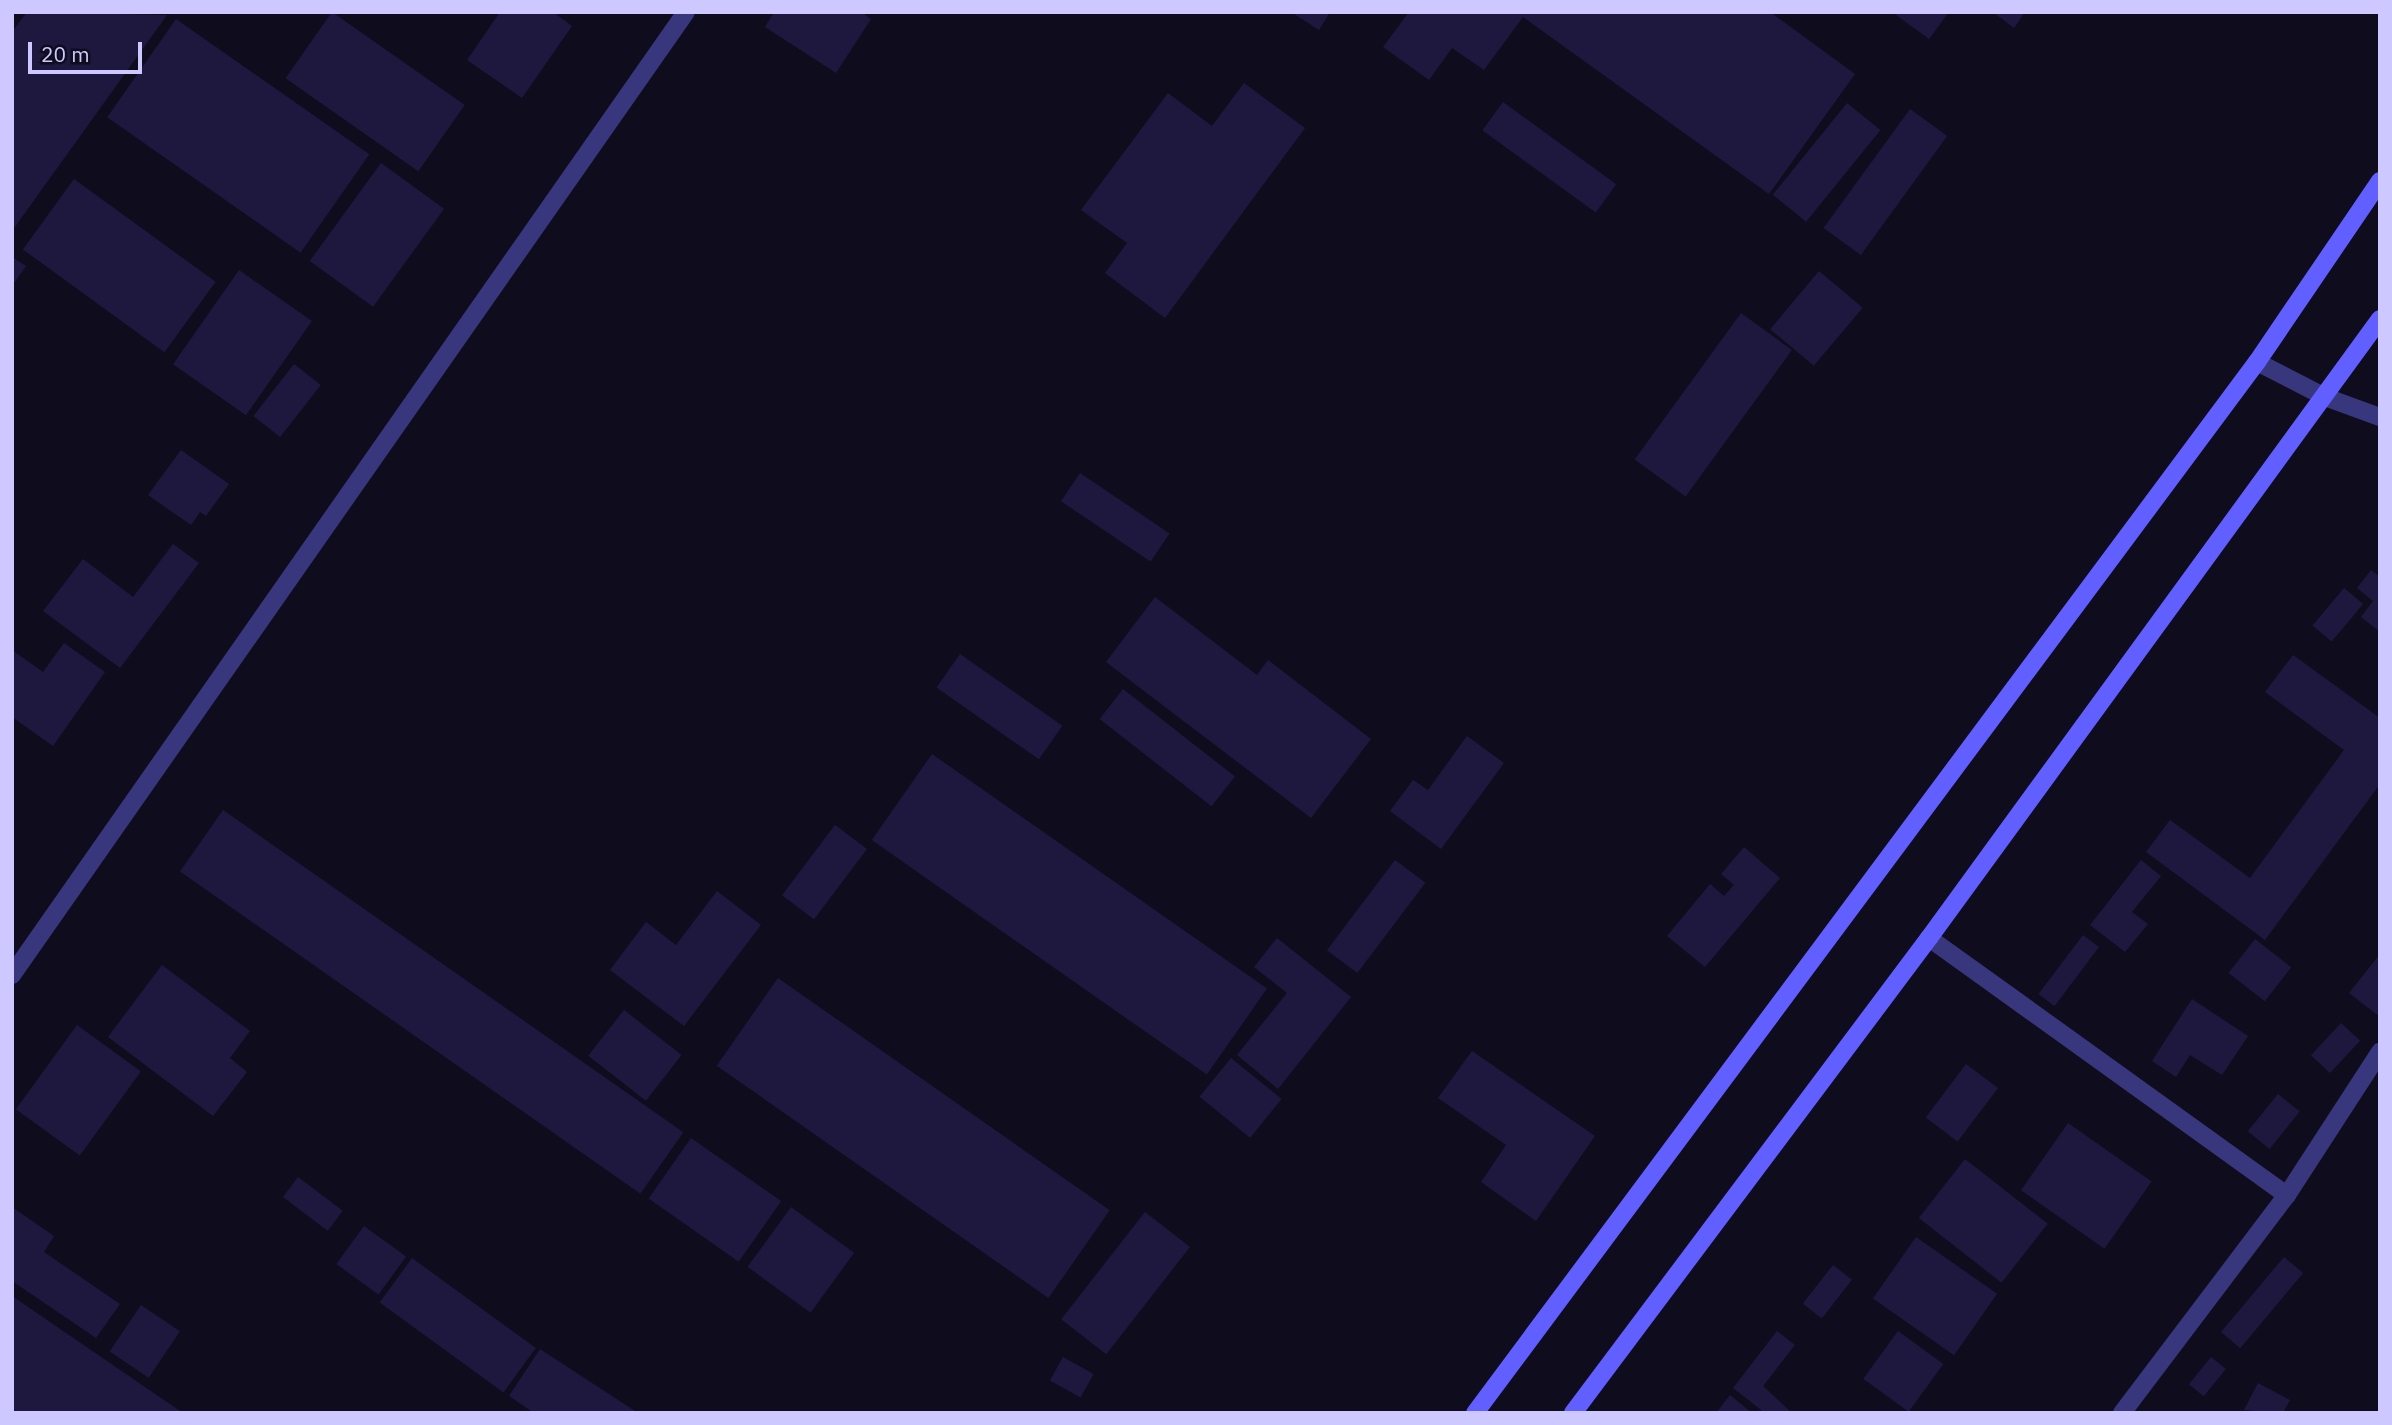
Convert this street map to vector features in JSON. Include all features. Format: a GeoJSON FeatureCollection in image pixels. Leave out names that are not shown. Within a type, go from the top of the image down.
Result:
{"type":"FeatureCollection","features":[{"type":"Feature","properties":{"kind":"street"},"geometry":{"type":"LineString","coordinates":[[12,975],[686,12]]}},
{"type":"Feature","properties":{"kind":"street"},"geometry":{"type":"LineString","coordinates":[[1475,1413],[2257,362],[2380,181]]}},
{"type":"Feature","properties":{"kind":"street"},"geometry":{"type":"LineString","coordinates":[[1573,1413],[1929,938],[2380,319]]}},
{"type":"Feature","properties":{"kind":"street"},"geometry":{"type":"LineString","coordinates":[[2257,362],[2325,397],[2380,417]]}},
{"type":"Feature","properties":{"kind":"street"},"geometry":{"type":"LineString","coordinates":[[1929,938],[2287,1195]]}},
{"type":"Feature","properties":{"kind":"street"},"geometry":{"type":"LineString","coordinates":[[2122,1413],[2287,1195],[2380,1052]]}},
{"type":"Feature","properties":{"kind":"building"},"geometry":{"type":"Polygon","coordinates":[[[27,12],[167,15],[12,231],[12,32],[27,12]]]}},
{"type":"Feature","properties":{"kind":"building"},"geometry":{"type":"Polygon","coordinates":[[[332,12],[465,105],[418,171],[286,78],[332,12]]]}},
{"type":"Feature","properties":{"kind":"building"},"geometry":{"type":"Polygon","coordinates":[[[500,12],[553,12],[572,26],[522,98],[467,60],[500,12]]]}},
{"type":"Feature","properties":{"kind":"building"},"geometry":{"type":"Polygon","coordinates":[[[774,12],[861,12],[871,19],[836,73],[765,27],[774,12]]]}},
{"type":"Feature","properties":{"kind":"building"},"geometry":{"type":"Polygon","coordinates":[[[1291,12],[1330,12],[1319,30],[1291,12]]]}},
{"type":"Feature","properties":{"kind":"building"},"geometry":{"type":"Polygon","coordinates":[[[1409,12],[1770,12],[1855,74],[1769,194],[1523,17],[1484,70],[1452,48],[1429,80],[1383,47],[1409,12]]]}},
{"type":"Feature","properties":{"kind":"building"},"geometry":{"type":"Polygon","coordinates":[[[1892,12],[1949,12],[1929,39],[1892,12]]]}},
{"type":"Feature","properties":{"kind":"building"},"geometry":{"type":"Polygon","coordinates":[[[1993,12],[2025,12],[2014,28],[1993,12]]]}},
{"type":"Feature","properties":{"kind":"building"},"geometry":{"type":"Polygon","coordinates":[[[176,19],[369,154],[300,253],[107,117],[176,19]]]}},
{"type":"Feature","properties":{"kind":"building"},"geometry":{"type":"Polygon","coordinates":[[[1244,83],[1305,128],[1165,318],[1105,273],[1127,243],[1081,210],[1168,93],[1212,126],[1244,83]]]}},
{"type":"Feature","properties":{"kind":"building"},"geometry":{"type":"Polygon","coordinates":[[[1503,102],[1616,184],[1596,213],[1482,130],[1503,102]]]}},
{"type":"Feature","properties":{"kind":"building"},"geometry":{"type":"Polygon","coordinates":[[[1847,103],[1880,130],[1806,222],[1773,195],[1847,103]]]}},
{"type":"Feature","properties":{"kind":"building"},"geometry":{"type":"Polygon","coordinates":[[[1910,109],[1947,136],[1861,255],[1824,228],[1910,109]]]}},
{"type":"Feature","properties":{"kind":"building"},"geometry":{"type":"Polygon","coordinates":[[[381,163],[444,209],[373,307],[310,261],[381,163]]]}},
{"type":"Feature","properties":{"kind":"building"},"geometry":{"type":"Polygon","coordinates":[[[74,179],[216,282],[164,352],[23,249],[74,179]]]}},
{"type":"Feature","properties":{"kind":"building"},"geometry":{"type":"Polygon","coordinates":[[[12,257],[26,266],[12,286],[12,257]]]}},
{"type":"Feature","properties":{"kind":"building"},"geometry":{"type":"Polygon","coordinates":[[[239,270],[312,321],[246,415],[173,364],[239,270]]]}},
{"type":"Feature","properties":{"kind":"building"},"geometry":{"type":"Polygon","coordinates":[[[1819,271],[1863,308],[1814,366],[1770,329],[1819,271]]]}},
{"type":"Feature","properties":{"kind":"building"},"geometry":{"type":"Polygon","coordinates":[[[1741,313],[1792,350],[1686,496],[1635,459],[1741,313]]]}},
{"type":"Feature","properties":{"kind":"building"},"geometry":{"type":"Polygon","coordinates":[[[294,364],[321,385],[280,437],[253,416],[294,364]]]}},
{"type":"Feature","properties":{"kind":"building"},"geometry":{"type":"Polygon","coordinates":[[[181,450],[229,484],[206,516],[200,512],[191,525],[148,495],[181,450]]]}},
{"type":"Feature","properties":{"kind":"building"},"geometry":{"type":"Polygon","coordinates":[[[1080,473],[1170,533],[1151,562],[1061,501],[1080,473]]]}},
{"type":"Feature","properties":{"kind":"building"},"geometry":{"type":"Polygon","coordinates":[[[173,544],[199,563],[120,668],[43,611],[83,559],[133,597],[173,544]]]}},
{"type":"Feature","properties":{"kind":"building"},"geometry":{"type":"Polygon","coordinates":[[[2371,570],[2380,577],[2380,632],[2361,617],[2373,601],[2357,588],[2371,570]]]}},
{"type":"Feature","properties":{"kind":"building"},"geometry":{"type":"Polygon","coordinates":[[[2344,588],[2363,604],[2332,642],[2313,626],[2344,588]]]}},
{"type":"Feature","properties":{"kind":"building"},"geometry":{"type":"Polygon","coordinates":[[[1155,597],[1257,675],[1268,660],[1371,739],[1311,818],[1106,662],[1155,597]]]}},
{"type":"Feature","properties":{"kind":"building"},"geometry":{"type":"Polygon","coordinates":[[[64,643],[105,672],[53,746],[12,717],[12,650],[43,672],[64,643]]]}},
{"type":"Feature","properties":{"kind":"building"},"geometry":{"type":"Polygon","coordinates":[[[960,654],[1062,726],[1039,759],[936,688],[960,654]]]}},
{"type":"Feature","properties":{"kind":"building"},"geometry":{"type":"Polygon","coordinates":[[[2293,655],[2380,718],[2380,784],[2265,940],[2146,852],[2170,820],[2250,878],[2344,750],[2265,692],[2293,655]]]}},
{"type":"Feature","properties":{"kind":"building"},"geometry":{"type":"Polygon","coordinates":[[[1123,689],[1235,776],[1212,806],[1100,719],[1123,689]]]}},
{"type":"Feature","properties":{"kind":"building"},"geometry":{"type":"Polygon","coordinates":[[[1467,736],[1504,763],[1441,849],[1390,811],[1413,780],[1428,790],[1467,736]]]}},
{"type":"Feature","properties":{"kind":"building"},"geometry":{"type":"Polygon","coordinates":[[[932,754],[1267,989],[1207,1075],[872,840],[932,754]]]}},
{"type":"Feature","properties":{"kind":"building"},"geometry":{"type":"Polygon","coordinates":[[[223,810],[683,1132],[640,1194],[180,871],[223,810]]]}},
{"type":"Feature","properties":{"kind":"building"},"geometry":{"type":"Polygon","coordinates":[[[835,825],[867,849],[814,919],[782,895],[835,825]]]}},
{"type":"Feature","properties":{"kind":"building"},"geometry":{"type":"Polygon","coordinates":[[[1744,847],[1780,878],[1705,967],[1667,936],[1710,884],[1724,896],[1734,885],[1721,874],[1744,847]]]}},
{"type":"Feature","properties":{"kind":"building"},"geometry":{"type":"Polygon","coordinates":[[[1395,860],[1425,883],[1357,973],[1327,950],[1395,860]]]}},
{"type":"Feature","properties":{"kind":"building"},"geometry":{"type":"Polygon","coordinates":[[[2141,860],[2161,876],[2132,912],[2148,924],[2125,952],[2090,925],[2141,860]]]}},
{"type":"Feature","properties":{"kind":"building"},"geometry":{"type":"Polygon","coordinates":[[[717,891],[761,925],[684,1026],[610,970],[646,922],[676,945],[717,891]]]}},
{"type":"Feature","properties":{"kind":"building"},"geometry":{"type":"Polygon","coordinates":[[[2083,935],[2099,947],[2054,1006],[2038,994],[2083,935]]]}},
{"type":"Feature","properties":{"kind":"building"},"geometry":{"type":"Polygon","coordinates":[[[1277,938],[1351,997],[1278,1089],[1237,1055],[1287,993],[1254,967],[1277,938]]]}},
{"type":"Feature","properties":{"kind":"building"},"geometry":{"type":"Polygon","coordinates":[[[2255,939],[2291,967],[2265,1001],[2229,973],[2255,939]]]}},
{"type":"Feature","properties":{"kind":"building"},"geometry":{"type":"Polygon","coordinates":[[[2380,954],[2380,1017],[2349,993],[2380,954]]]}},
{"type":"Feature","properties":{"kind":"building"},"geometry":{"type":"Polygon","coordinates":[[[162,965],[250,1031],[230,1058],[247,1072],[213,1116],[108,1037],[162,965]]]}},
{"type":"Feature","properties":{"kind":"building"},"geometry":{"type":"Polygon","coordinates":[[[778,978],[1110,1210],[1048,1298],[717,1066],[778,978]]]}},
{"type":"Feature","properties":{"kind":"building"},"geometry":{"type":"Polygon","coordinates":[[[2192,999],[2248,1036],[2222,1075],[2190,1055],[2176,1077],[2152,1061],[2192,999]]]}},
{"type":"Feature","properties":{"kind":"building"},"geometry":{"type":"Polygon","coordinates":[[[624,1010],[682,1055],[646,1101],[588,1056],[624,1010]]]}},
{"type":"Feature","properties":{"kind":"building"},"geometry":{"type":"Polygon","coordinates":[[[2341,1023],[2360,1041],[2330,1073],[2311,1055],[2341,1023]]]}},
{"type":"Feature","properties":{"kind":"building"},"geometry":{"type":"Polygon","coordinates":[[[77,1025],[141,1071],[80,1156],[16,1109],[77,1025]]]}},
{"type":"Feature","properties":{"kind":"building"},"geometry":{"type":"Polygon","coordinates":[[[1472,1051],[1595,1136],[1536,1221],[1481,1182],[1506,1145],[1438,1098],[1472,1051]]]}},
{"type":"Feature","properties":{"kind":"building"},"geometry":{"type":"Polygon","coordinates":[[[1231,1058],[1282,1099],[1250,1138],[1200,1097],[1231,1058]]]}},
{"type":"Feature","properties":{"kind":"building"},"geometry":{"type":"Polygon","coordinates":[[[1966,1064],[1998,1088],[1958,1142],[1926,1118],[1966,1064]]]}},
{"type":"Feature","properties":{"kind":"building"},"geometry":{"type":"Polygon","coordinates":[[[2278,1094],[2300,1112],[2270,1149],[2248,1131],[2278,1094]]]}},
{"type":"Feature","properties":{"kind":"building"},"geometry":{"type":"Polygon","coordinates":[[[2068,1123],[2152,1182],[2105,1249],[2021,1190],[2068,1123]]]}},
{"type":"Feature","properties":{"kind":"building"},"geometry":{"type":"Polygon","coordinates":[[[691,1138],[781,1201],[739,1262],[649,1199],[691,1138]]]}},
{"type":"Feature","properties":{"kind":"building"},"geometry":{"type":"Polygon","coordinates":[[[1965,1159],[2048,1224],[2002,1283],[1919,1218],[1965,1159]]]}},
{"type":"Feature","properties":{"kind":"building"},"geometry":{"type":"Polygon","coordinates":[[[298,1177],[343,1211],[328,1231],[283,1197],[298,1177]]]}},
{"type":"Feature","properties":{"kind":"building"},"geometry":{"type":"Polygon","coordinates":[[[12,1207],[54,1236],[44,1252],[120,1304],[96,1338],[12,1281],[12,1207]]]}},
{"type":"Feature","properties":{"kind":"building"},"geometry":{"type":"Polygon","coordinates":[[[791,1207],[854,1253],[811,1313],[748,1267],[791,1207]]]}},
{"type":"Feature","properties":{"kind":"building"},"geometry":{"type":"Polygon","coordinates":[[[1145,1212],[1190,1247],[1106,1354],[1061,1319],[1145,1212]]]}},
{"type":"Feature","properties":{"kind":"building"},"geometry":{"type":"Polygon","coordinates":[[[364,1226],[406,1257],[378,1295],[336,1264],[364,1226]]]}},
{"type":"Feature","properties":{"kind":"building"},"geometry":{"type":"Polygon","coordinates":[[[1916,1237],[1997,1294],[1954,1355],[1873,1298],[1916,1237]]]}},
{"type":"Feature","properties":{"kind":"building"},"geometry":{"type":"Polygon","coordinates":[[[2284,1257],[2303,1273],[2240,1348],[2221,1332],[2284,1257]]]}},
{"type":"Feature","properties":{"kind":"building"},"geometry":{"type":"Polygon","coordinates":[[[412,1258],[536,1348],[503,1392],[380,1302],[412,1258]]]}},
{"type":"Feature","properties":{"kind":"building"},"geometry":{"type":"Polygon","coordinates":[[[1833,1265],[1852,1280],[1822,1318],[1803,1304],[1833,1265]]]}},
{"type":"Feature","properties":{"kind":"building"},"geometry":{"type":"Polygon","coordinates":[[[12,1296],[183,1413],[12,1413],[12,1296]]]}},
{"type":"Feature","properties":{"kind":"building"},"geometry":{"type":"Polygon","coordinates":[[[141,1305],[180,1331],[149,1378],[110,1351],[141,1305]]]}},
{"type":"Feature","properties":{"kind":"building"},"geometry":{"type":"Polygon","coordinates":[[[1777,1331],[1795,1345],[1763,1386],[1792,1413],[1765,1413],[1733,1388],[1777,1331]]]}},
{"type":"Feature","properties":{"kind":"building"},"geometry":{"type":"Polygon","coordinates":[[[1898,1331],[1943,1364],[1909,1412],[1863,1379],[1898,1331]]]}},
{"type":"Feature","properties":{"kind":"building"},"geometry":{"type":"Polygon","coordinates":[[[540,1349],[638,1413],[534,1413],[509,1396],[540,1349]]]}},
{"type":"Feature","properties":{"kind":"building"},"geometry":{"type":"Polygon","coordinates":[[[1063,1357],[1094,1374],[1081,1398],[1050,1381],[1063,1357]]]}},
{"type":"Feature","properties":{"kind":"building"},"geometry":{"type":"Polygon","coordinates":[[[2211,1357],[2226,1369],[2204,1396],[2189,1384],[2211,1357]]]}},
{"type":"Feature","properties":{"kind":"building"},"geometry":{"type":"Polygon","coordinates":[[[2258,1383],[2290,1400],[2283,1413],[2244,1410],[2258,1383]]]}},
{"type":"Feature","properties":{"kind":"building"},"geometry":{"type":"Polygon","coordinates":[[[1730,1395],[1752,1413],[1716,1413],[1730,1395]]]}}]}
